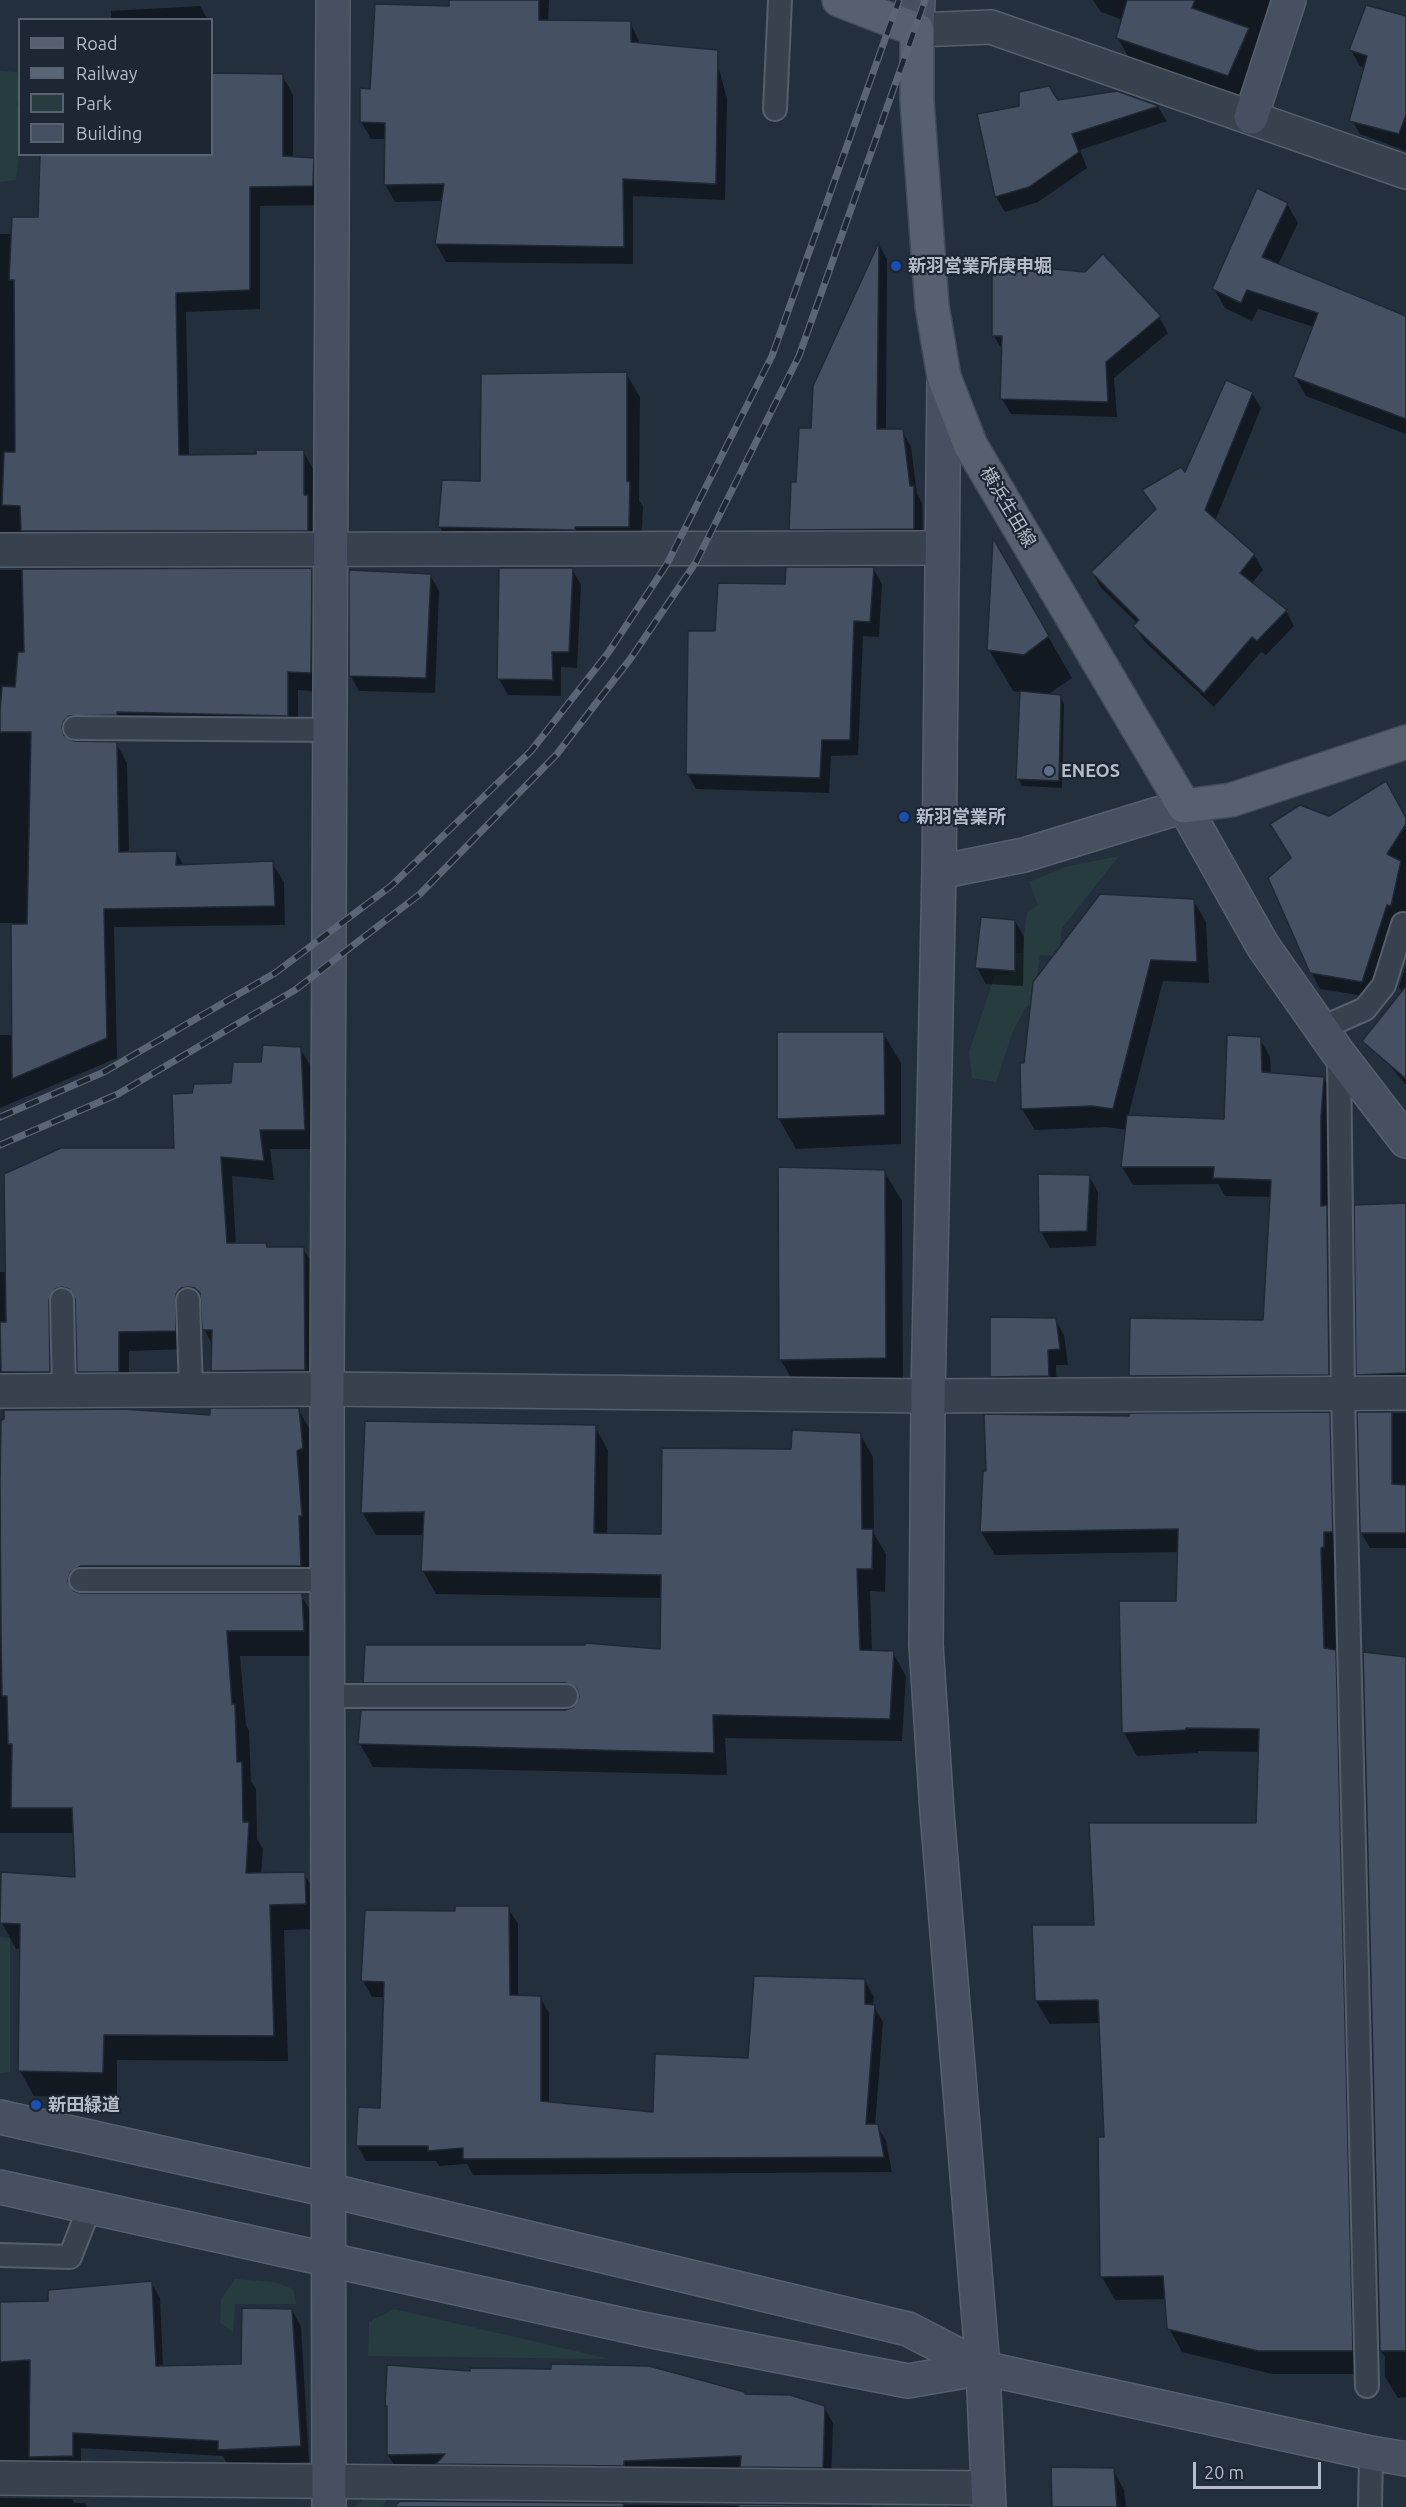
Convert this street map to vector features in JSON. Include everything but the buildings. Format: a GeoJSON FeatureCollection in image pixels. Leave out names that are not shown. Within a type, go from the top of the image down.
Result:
{"type":"FeatureCollection","features":[{"type":"Feature","properties":{"kind":"main road"},"geometry":{"type":"LineString","coordinates":[[838,0],[918,15]]}},
{"type":"Feature","properties":{"kind":"main road","name":"横浜生田線"},"geometry":{"type":"LineString","coordinates":[[918,15],[917,101],[930,283],[944,377],[971,446],[1184,806]]}},
{"type":"Feature","properties":{"kind":"main road"},"geometry":{"type":"LineString","coordinates":[[1184,806],[1231,800],[1406,742]]}},
{"type":"Feature","properties":{"kind":"street"},"geometry":{"type":"LineString","coordinates":[[329,2494],[327,1389],[333,0]]}},
{"type":"Feature","properties":{"kind":"street"},"geometry":{"type":"LineString","coordinates":[[1251,117],[1289,0]]}},
{"type":"Feature","properties":{"kind":"street"},"geometry":{"type":"LineString","coordinates":[[918,15],[991,27],[1406,172]]}},
{"type":"Feature","properties":{"kind":"street"},"geometry":{"type":"LineString","coordinates":[[0,2478],[329,2494],[988,2498],[983,2368],[926,1646],[928,1396],[939,872],[944,377]]}},
{"type":"Feature","properties":{"kind":"street"},"geometry":{"type":"LineString","coordinates":[[0,550],[942,548]]}},
{"type":"Feature","properties":{"kind":"street"},"geometry":{"type":"LineString","coordinates":[[939,872],[1024,855],[1184,806],[1263,946],[1330,1041],[1406,1141]]}},
{"type":"Feature","properties":{"kind":"street"},"geometry":{"type":"LineString","coordinates":[[0,1392],[327,1389],[928,1396],[1406,1394]]}},
{"type":"Feature","properties":{"kind":"street"},"geometry":{"type":"LineString","coordinates":[[0,2117],[328,2190],[908,2329],[983,2368],[1406,2459]]}},
{"type":"Feature","properties":{"kind":"street"},"geometry":{"type":"LineString","coordinates":[[0,2187],[642,2329],[908,2381],[983,2368]]}},
{"type":"Feature","properties":{"kind":"lane"},"geometry":{"type":"LineString","coordinates":[[775,109],[780,0]]}},
{"type":"Feature","properties":{"kind":"lane"},"geometry":{"type":"LineString","coordinates":[[75,728],[330,730]]}},
{"type":"Feature","properties":{"kind":"lane"},"geometry":{"type":"LineString","coordinates":[[1367,2386],[1343,1393],[1330,1041],[1365,1009],[1384,985],[1403,924]]}},
{"type":"Feature","properties":{"kind":"lane"},"geometry":{"type":"LineString","coordinates":[[62,1300],[64,1391]]}},
{"type":"Feature","properties":{"kind":"lane"},"geometry":{"type":"LineString","coordinates":[[188,1300],[191,1390]]}},
{"type":"Feature","properties":{"kind":"lane"},"geometry":{"type":"LineString","coordinates":[[81,1580],[328,1580]]}},
{"type":"Feature","properties":{"kind":"lane"},"geometry":{"type":"LineString","coordinates":[[327,1696],[566,1696]]}},
{"type":"Feature","properties":{"kind":"lane"},"geometry":{"type":"LineString","coordinates":[[0,2255],[70,2257],[90,2206]]}},
{"type":"Feature","properties":{"kind":"lane"},"geometry":{"type":"LineString","coordinates":[[1370,2507],[1371,2453]]}},
{"type":"Feature","properties":{"kind":"green space"},"geometry":{"type":"Polygon","coordinates":[[[0,71],[17,72],[19,156],[16,180],[0,182],[0,71]]]}},
{"type":"Feature","properties":{"kind":"green space"},"geometry":{"type":"Polygon","coordinates":[[[1119,856],[1062,928],[1059,956],[1040,955],[1034,1003],[1026,1007],[1013,1031],[996,1082],[972,1078],[969,1052],[995,975],[1009,975],[1012,953],[1022,953],[1027,912],[1038,905],[1029,882],[1065,867],[1119,856]]]}},
{"type":"Feature","properties":{"kind":"green space"},"geometry":{"type":"Polygon","coordinates":[[[0,1937],[10,1938],[10,2072],[0,2073],[0,1937]]]}},
{"type":"Feature","properties":{"kind":"green space"},"geometry":{"type":"Polygon","coordinates":[[[235,2279],[275,2282],[293,2289],[296,2304],[235,2304],[233,2332],[220,2323],[221,2299],[235,2279]]]}},
{"type":"Feature","properties":{"kind":"green space"},"geometry":{"type":"Polygon","coordinates":[[[394,2309],[610,2359],[368,2356],[369,2322],[394,2309]]]}},
{"type":"Feature","properties":{"kind":"green space"},"geometry":{"type":"Polygon","coordinates":[[[367,2496],[387,2497],[383,2507],[355,2507],[367,2496]]]}},
{"type":"Feature","properties":{"kind":"green space"},"geometry":{"type":"Polygon","coordinates":[[[939,2501],[950,2507],[871,2507],[872,2504],[939,2501]]]}},
{"type":"Feature","properties":{"kind":"railway"},"geometry":{"type":"LineString","coordinates":[[0,1117],[104,1072],[275,973],[391,886],[531,751],[608,653],[667,564],[772,356],[899,0]]}},
{"type":"Feature","properties":{"kind":"railway"},"geometry":{"type":"LineString","coordinates":[[0,1145],[118,1094],[295,990],[420,894],[557,754],[631,658],[696,562],[799,356],[925,0]]}},
{"type":"Feature","properties":{"kind":"place","name":"新羽営業所庚申堀"},"geometry":{"type":"Point","coordinates":[896,266]}},
{"type":"Feature","properties":{"kind":"place","name":"ENEOS"},"geometry":{"type":"Point","coordinates":[1049,771]}},
{"type":"Feature","properties":{"kind":"place","name":"新羽営業所"},"geometry":{"type":"Point","coordinates":[904,817]}},
{"type":"Feature","properties":{"kind":"place","name":"新田緑道"},"geometry":{"type":"Point","coordinates":[36,2105]}}]}
